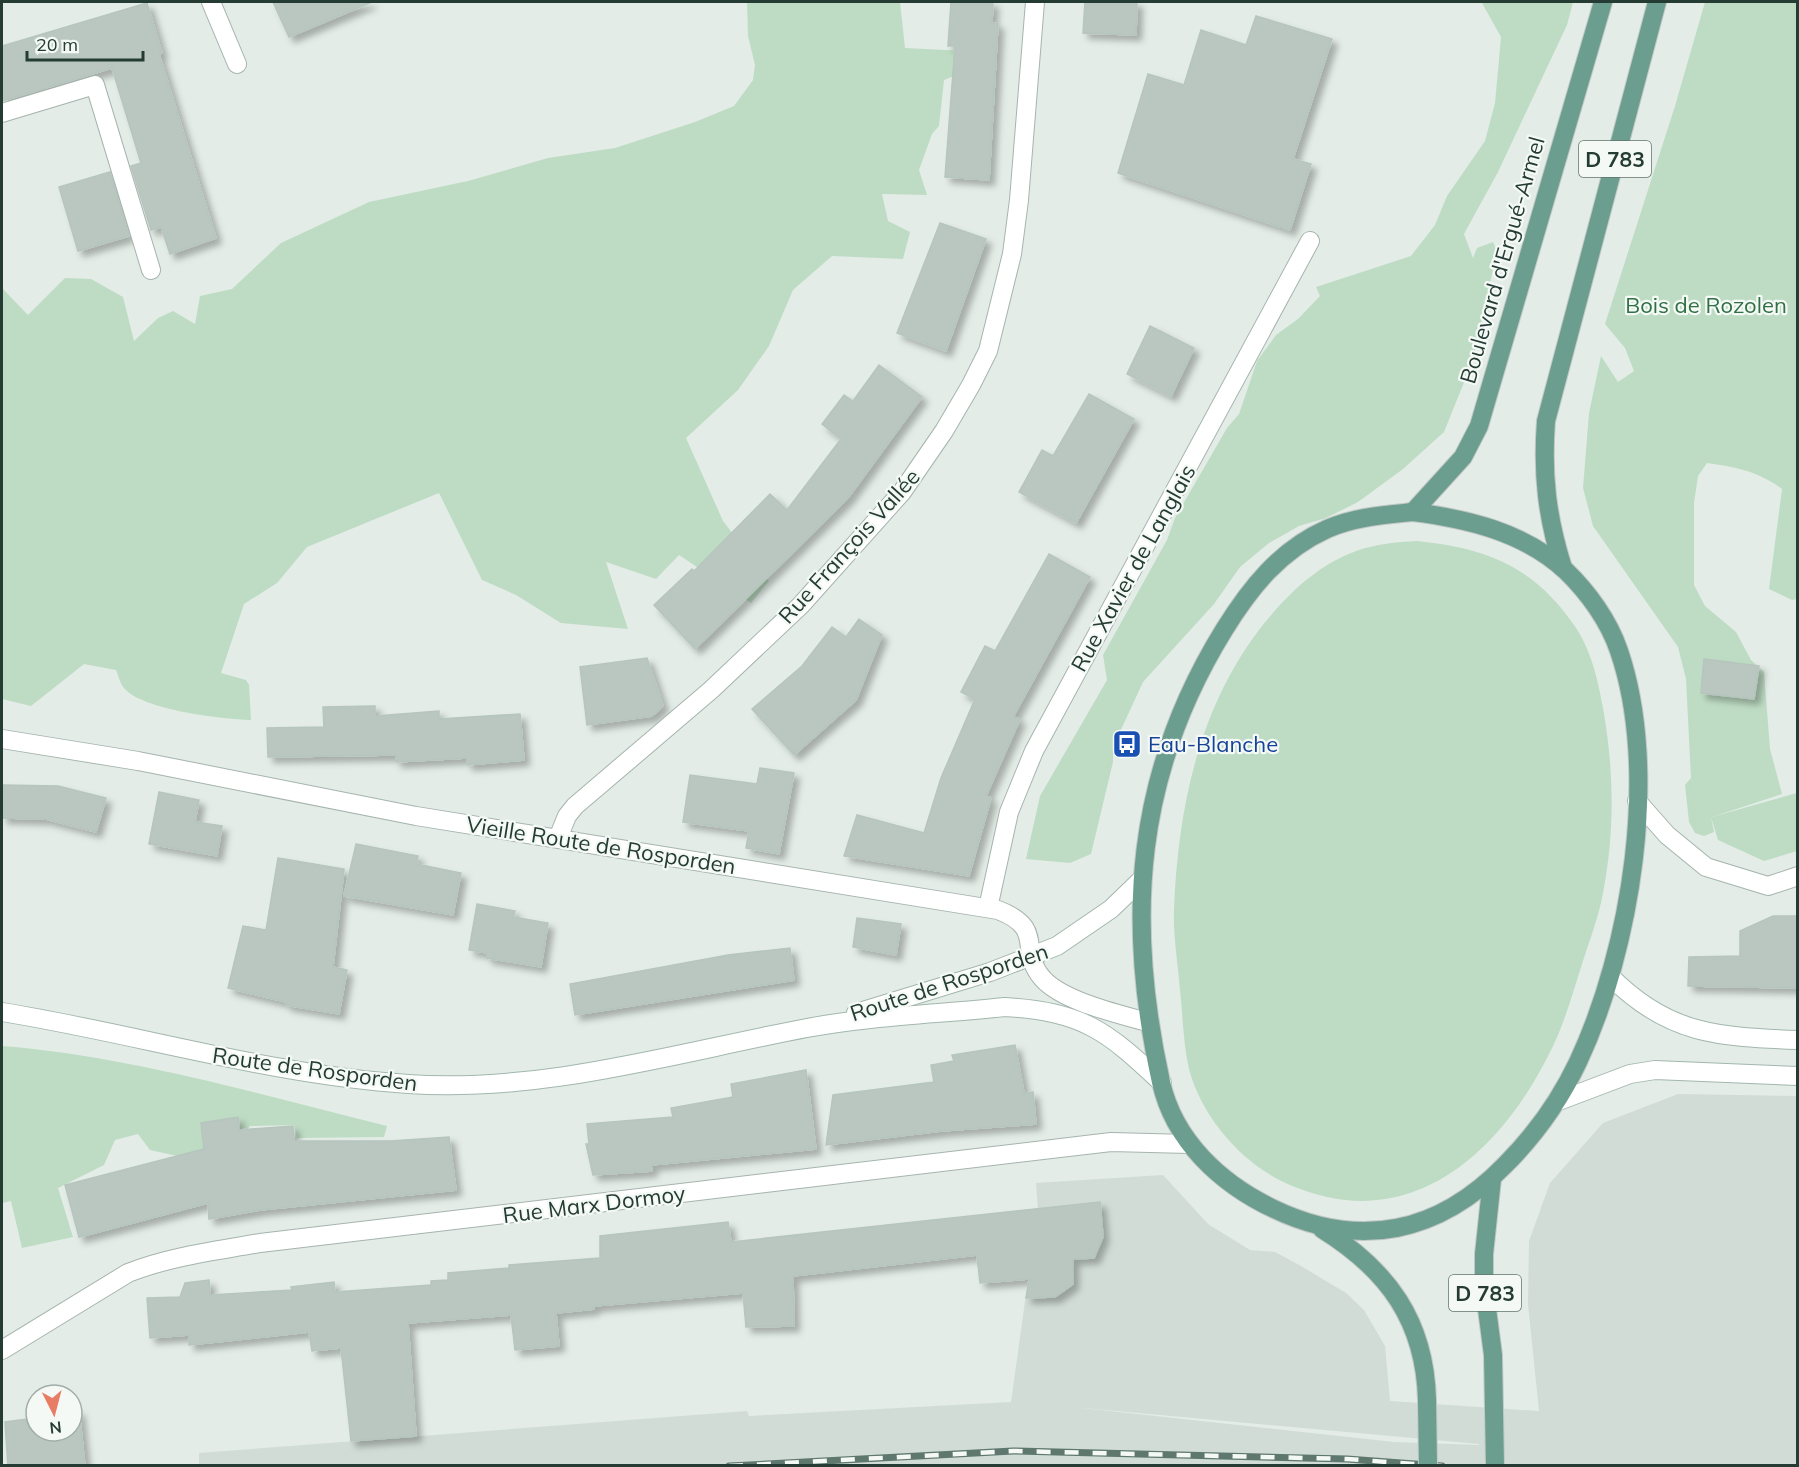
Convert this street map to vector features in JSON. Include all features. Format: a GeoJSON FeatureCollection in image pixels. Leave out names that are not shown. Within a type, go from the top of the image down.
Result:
{"type":"FeatureCollection","features":[{"type":"Feature","properties":{"kind":"main road","name":"Boulevard d'Ergué-Armel"},"geometry":{"type":"LineString","coordinates":[[1413,512],[1463,457],[1479,426],[1603,2]]}},
{"type":"Feature","properties":{"kind":"main road","name":"D 783"},"geometry":{"type":"LineString","coordinates":[[1563,568],[1550,525],[1544,454],[1546,421],[1564,346],[1657,2]]}},
{"type":"Feature","properties":{"kind":"main road"},"geometry":{"type":"LineString","coordinates":[[1316,1225],[1355,1230],[1405,1227],[1462,1203],[1491,1179],[1537,1130],[1556,1102],[1578,1062],[1610,976],[1628,897],[1638,801],[1635,720],[1618,647],[1601,614],[1563,568],[1521,541],[1482,524],[1413,512],[1357,519],[1328,529],[1301,543],[1279,559],[1238,608],[1196,675],[1164,756],[1146,833],[1141,880],[1144,974],[1150,1023],[1165,1099],[1189,1144],[1216,1171],[1253,1199],[1316,1225],[1365,1259],[1402,1304],[1416,1333],[1423,1357],[1427,1400],[1428,1466]]}},
{"type":"Feature","properties":{"kind":"main road","name":"D 783"},"geometry":{"type":"LineString","coordinates":[[1491,1179],[1484,1254],[1484,1286],[1493,1355],[1495,1466]]}},
{"type":"Feature","properties":{"kind":"street"},"geometry":{"type":"LineString","coordinates":[[211,2],[237,64]]}},
{"type":"Feature","properties":{"kind":"street","name":"Rue François Vallée"},"geometry":{"type":"LineString","coordinates":[[558,838],[567,816],[575,806],[711,690],[801,605],[902,492],[944,431],[966,394],[988,351],[1012,254],[1020,188],[1035,2]]}},
{"type":"Feature","properties":{"kind":"street"},"geometry":{"type":"LineString","coordinates":[[2,113],[94,85],[151,270]]}},
{"type":"Feature","properties":{"kind":"street","name":"Rue Xavier de Langlais"},"geometry":{"type":"LineString","coordinates":[[988,908],[1004,828],[1034,751],[1310,241]]}},
{"type":"Feature","properties":{"kind":"street","name":"Vieille Route de Rosporden"},"geometry":{"type":"LineString","coordinates":[[2,739],[138,761],[416,816],[988,908],[1013,916],[1024,926],[1031,941],[1031,958],[1043,979],[1062,992],[1150,1023]]}},
{"type":"Feature","properties":{"kind":"street"},"geometry":{"type":"LineString","coordinates":[[1638,801],[1667,835],[1706,867],[1768,886],[1797,876]]}},
{"type":"Feature","properties":{"kind":"street","name":"Route de Rosporden"},"geometry":{"type":"LineString","coordinates":[[808,1028],[1031,958],[1080,932],[1111,909],[1141,880]]}},
{"type":"Feature","properties":{"kind":"street"},"geometry":{"type":"LineString","coordinates":[[1610,976],[1641,1005],[1669,1022],[1718,1034],[1797,1040]]}},
{"type":"Feature","properties":{"kind":"street","name":"Route de Rosporden"},"geometry":{"type":"LineString","coordinates":[[2,1012],[74,1024],[249,1062],[409,1084],[514,1082],[594,1071],[808,1028],[1005,1007],[1049,1011],[1099,1029],[1127,1050],[1161,1083]]}},
{"type":"Feature","properties":{"kind":"street"},"geometry":{"type":"LineString","coordinates":[[1556,1102],[1630,1074],[1655,1070],[1683,1069],[1797,1076]]}},
{"type":"Feature","properties":{"kind":"street","name":"Rue Marx Dormoy"},"geometry":{"type":"LineString","coordinates":[[2,1350],[128,1273],[150,1264],[194,1254],[260,1243],[1111,1142],[1189,1144]]}},
{"type":"Feature","properties":{"kind":"shaded area"},"geometry":{"type":"Polygon","coordinates":[[[1678,1094],[1797,1096],[1797,1465],[199,1466],[199,1453],[747,1411],[749,1416],[1011,1402],[1038,1209],[1036,1183],[1163,1175],[1208,1224],[1250,1250],[1275,1252],[1301,1266],[1346,1293],[1364,1310],[1385,1346],[1390,1401],[1539,1411],[1528,1304],[1529,1241],[1550,1183],[1603,1123],[1678,1094]],[[1073,1407],[1394,1442],[1479,1444],[1073,1407]]]}},
{"type":"Feature","properties":{"kind":"green space"},"geometry":{"type":"Polygon","coordinates":[[[747,2],[900,2],[905,48],[987,52],[979,66],[944,80],[939,126],[932,134],[919,170],[927,195],[882,194],[888,221],[910,232],[903,259],[832,256],[793,290],[769,346],[738,390],[686,438],[723,521],[769,581],[751,603],[679,555],[656,579],[606,562],[628,629],[561,623],[516,595],[482,580],[439,493],[307,547],[277,583],[244,604],[221,673],[246,680],[249,685],[251,720],[221,718],[164,708],[133,696],[124,688],[116,670],[84,664],[31,706],[2,699],[2,288],[28,315],[65,278],[91,279],[123,297],[134,341],[158,318],[173,311],[195,324],[200,296],[232,289],[281,243],[369,202],[468,181],[548,158],[615,148],[695,122],[734,106],[753,80],[755,65],[748,36],[747,2]]]}},
{"type":"Feature","properties":{"kind":"green space"},"geometry":{"type":"Polygon","coordinates":[[[1478,2],[1573,2],[1567,25],[1498,172],[1464,234],[1473,258],[1477,248],[1493,242],[1497,251],[1473,360],[1444,432],[1403,469],[1358,502],[1326,518],[1299,526],[1269,543],[1240,567],[1214,604],[1143,682],[1113,747],[1113,762],[1091,854],[1070,863],[1026,859],[1040,796],[1107,680],[1103,655],[1167,540],[1175,518],[1227,428],[1239,414],[1257,361],[1276,335],[1298,319],[1320,296],[1316,287],[1411,256],[1435,225],[1447,196],[1485,141],[1495,103],[1501,37],[1482,3],[1478,2]]]}},
{"type":"Feature","properties":{"kind":"green space","name":"Bois de Rozolen"},"geometry":{"type":"Polygon","coordinates":[[[1705,2],[1797,2],[1797,599],[1792,600],[1769,589],[1782,489],[1746,471],[1707,463],[1698,476],[1694,503],[1694,585],[1705,606],[1736,632],[1751,660],[1764,672],[1770,749],[1782,794],[1712,817],[1797,793],[1797,851],[1764,861],[1718,840],[1711,817],[1714,832],[1704,836],[1695,833],[1689,822],[1685,785],[1691,778],[1686,679],[1678,647],[1593,526],[1583,488],[1589,413],[1601,356],[1618,382],[1634,371],[1625,348],[1605,324],[1675,106],[1705,2]]]}},
{"type":"Feature","properties":{"kind":"green space"},"geometry":{"type":"Polygon","coordinates":[[[1417,541],[1442,544],[1486,555],[1524,574],[1558,605],[1580,634],[1596,676],[1607,731],[1612,800],[1610,847],[1597,919],[1570,1003],[1554,1044],[1533,1083],[1509,1118],[1481,1149],[1449,1174],[1414,1192],[1376,1200],[1335,1199],[1290,1185],[1256,1165],[1227,1138],[1214,1122],[1195,1087],[1185,1049],[1174,930],[1176,870],[1188,791],[1198,753],[1227,680],[1248,646],[1290,594],[1332,562],[1379,545],[1417,541]]]}},
{"type":"Feature","properties":{"kind":"green space"},"geometry":{"type":"Polygon","coordinates":[[[2,1046],[99,1058],[196,1078],[387,1126],[384,1137],[297,1138],[294,1125],[250,1126],[229,1151],[209,1163],[150,1150],[138,1134],[115,1140],[104,1165],[58,1188],[73,1237],[22,1248],[11,1201],[2,1203],[2,1046]]]}},
{"type":"Feature","properties":{"kind":"building"},"geometry":{"type":"Polygon","coordinates":[[[273,2],[372,2],[289,37],[273,2]]]}},
{"type":"Feature","properties":{"kind":"building"},"geometry":{"type":"Polygon","coordinates":[[[951,2],[993,2],[992,23],[998,24],[989,180],[945,177],[955,46],[948,46],[951,2]]]}},
{"type":"Feature","properties":{"kind":"building"},"geometry":{"type":"Polygon","coordinates":[[[1085,2],[1137,2],[1136,35],[1083,33],[1085,2]]]}},
{"type":"Feature","properties":{"kind":"building"},"geometry":{"type":"Polygon","coordinates":[[[147,3],[162,53],[159,54],[216,238],[170,254],[161,227],[151,230],[131,166],[141,163],[112,68],[2,101],[2,46],[147,3]]]}},
{"type":"Feature","properties":{"kind":"building"},"geometry":{"type":"Polygon","coordinates":[[[1256,16],[1332,39],[1293,159],[1311,164],[1290,230],[1118,173],[1148,74],[1184,85],[1201,30],[1246,45],[1256,16]]]}},
{"type":"Feature","properties":{"kind":"building"},"geometry":{"type":"Polygon","coordinates":[[[110,172],[129,236],[78,251],[59,187],[110,172]]]}},
{"type":"Feature","properties":{"kind":"building"},"geometry":{"type":"Polygon","coordinates":[[[940,223],[986,239],[946,351],[897,333],[940,223]]]}},
{"type":"Feature","properties":{"kind":"building"},"geometry":{"type":"Polygon","coordinates":[[[1150,326],[1194,348],[1171,396],[1127,374],[1150,326]]]}},
{"type":"Feature","properties":{"kind":"building"},"geometry":{"type":"Polygon","coordinates":[[[879,365],[922,397],[848,498],[695,649],[654,605],[692,569],[694,571],[770,494],[787,510],[841,439],[822,424],[844,395],[853,401],[879,365]]]}},
{"type":"Feature","properties":{"kind":"building"},"geometry":{"type":"Polygon","coordinates":[[[1089,394],[1134,419],[1076,523],[1019,492],[1042,450],[1053,456],[1089,394]]]}},
{"type":"Feature","properties":{"kind":"building"},"geometry":{"type":"Polygon","coordinates":[[[1049,554],[1090,577],[1013,717],[1020,719],[986,796],[991,798],[969,876],[844,856],[857,815],[924,833],[941,778],[975,699],[961,692],[985,646],[995,651],[1049,554]]]}},
{"type":"Feature","properties":{"kind":"building"},"geometry":{"type":"Polygon","coordinates":[[[859,619],[882,635],[856,700],[794,755],[752,709],[802,666],[832,627],[846,637],[859,619]]]}},
{"type":"Feature","properties":{"kind":"building"},"geometry":{"type":"Polygon","coordinates":[[[647,658],[663,706],[652,716],[587,725],[580,667],[647,658]]]}},
{"type":"Feature","properties":{"kind":"building"},"geometry":{"type":"Polygon","coordinates":[[[1704,659],[1759,666],[1754,699],[1701,693],[1704,659]]]}},
{"type":"Feature","properties":{"kind":"building"},"geometry":{"type":"Polygon","coordinates":[[[375,706],[375,716],[439,711],[439,719],[520,714],[524,760],[467,765],[467,758],[396,762],[396,755],[268,757],[267,728],[324,727],[323,707],[375,706]]]}},
{"type":"Feature","properties":{"kind":"building"},"geometry":{"type":"Polygon","coordinates":[[[760,768],[794,773],[779,854],[746,848],[749,831],[683,822],[690,775],[757,784],[760,768]]]}},
{"type":"Feature","properties":{"kind":"building"},"geometry":{"type":"Polygon","coordinates":[[[2,785],[58,786],[106,798],[96,832],[46,819],[2,818],[2,785]]]}},
{"type":"Feature","properties":{"kind":"building"},"geometry":{"type":"Polygon","coordinates":[[[159,792],[199,800],[195,822],[222,826],[217,856],[149,844],[159,792]]]}},
{"type":"Feature","properties":{"kind":"building"},"geometry":{"type":"Polygon","coordinates":[[[356,844],[418,856],[416,864],[461,873],[453,915],[344,896],[356,844]]]}},
{"type":"Feature","properties":{"kind":"building"},"geometry":{"type":"Polygon","coordinates":[[[278,858],[344,869],[333,967],[347,970],[339,1014],[286,1005],[286,1002],[228,988],[243,926],[266,930],[278,858]]]}},
{"type":"Feature","properties":{"kind":"building"},"geometry":{"type":"Polygon","coordinates":[[[477,904],[515,911],[513,917],[548,923],[541,967],[487,958],[487,953],[469,950],[477,904]]]}},
{"type":"Feature","properties":{"kind":"building"},"geometry":{"type":"Polygon","coordinates":[[[1773,916],[1797,916],[1797,988],[1688,986],[1689,957],[1740,956],[1740,931],[1773,916]]]}},
{"type":"Feature","properties":{"kind":"building"},"geometry":{"type":"Polygon","coordinates":[[[857,918],[901,924],[896,955],[853,947],[857,918]]]}},
{"type":"Feature","properties":{"kind":"building"},"geometry":{"type":"Polygon","coordinates":[[[790,948],[794,980],[575,1015],[570,984],[728,955],[790,948]]]}},
{"type":"Feature","properties":{"kind":"building"},"geometry":{"type":"Polygon","coordinates":[[[1015,1045],[1024,1093],[1033,1092],[1036,1124],[941,1131],[826,1145],[833,1095],[934,1082],[931,1065],[954,1061],[952,1055],[1015,1045]]]}},
{"type":"Feature","properties":{"kind":"building"},"geometry":{"type":"Polygon","coordinates":[[[806,1070],[816,1149],[651,1165],[652,1171],[593,1175],[586,1144],[589,1144],[587,1124],[673,1117],[671,1108],[733,1097],[731,1084],[806,1070]]]}},
{"type":"Feature","properties":{"kind":"building"},"geometry":{"type":"Polygon","coordinates":[[[238,1117],[239,1130],[293,1126],[294,1141],[391,1141],[449,1137],[456,1190],[260,1210],[209,1219],[208,1203],[79,1237],[65,1185],[204,1149],[201,1123],[238,1117]]]}},
{"type":"Feature","properties":{"kind":"building"},"geometry":{"type":"Polygon","coordinates":[[[1100,1202],[1103,1237],[1094,1258],[1073,1259],[1073,1284],[1055,1297],[1026,1298],[1029,1279],[980,1283],[977,1255],[793,1276],[794,1326],[746,1327],[743,1293],[594,1306],[594,1309],[556,1313],[559,1346],[515,1350],[511,1315],[408,1323],[416,1436],[351,1441],[341,1348],[312,1351],[309,1332],[189,1345],[189,1335],[150,1338],[147,1298],[180,1297],[185,1283],[209,1280],[210,1295],[292,1290],[291,1287],[334,1282],[335,1292],[431,1285],[431,1281],[448,1280],[448,1273],[509,1268],[509,1265],[600,1258],[600,1236],[728,1222],[731,1242],[1100,1202]]]}},
{"type":"Feature","properties":{"kind":"building"},"geometry":{"type":"Polygon","coordinates":[[[24,1420],[24,1443],[83,1443],[85,1466],[8,1466],[5,1422],[24,1420]]]}},
{"type":"Feature","properties":{"kind":"railway"},"geometry":{"type":"LineString","coordinates":[[729,1466],[1013,1451],[1347,1459],[1442,1466]]}},
{"type":"Feature","properties":{"kind":"place","name":"Eau-Blanche"},"geometry":{"type":"Point","coordinates":[1127,744]}}]}
